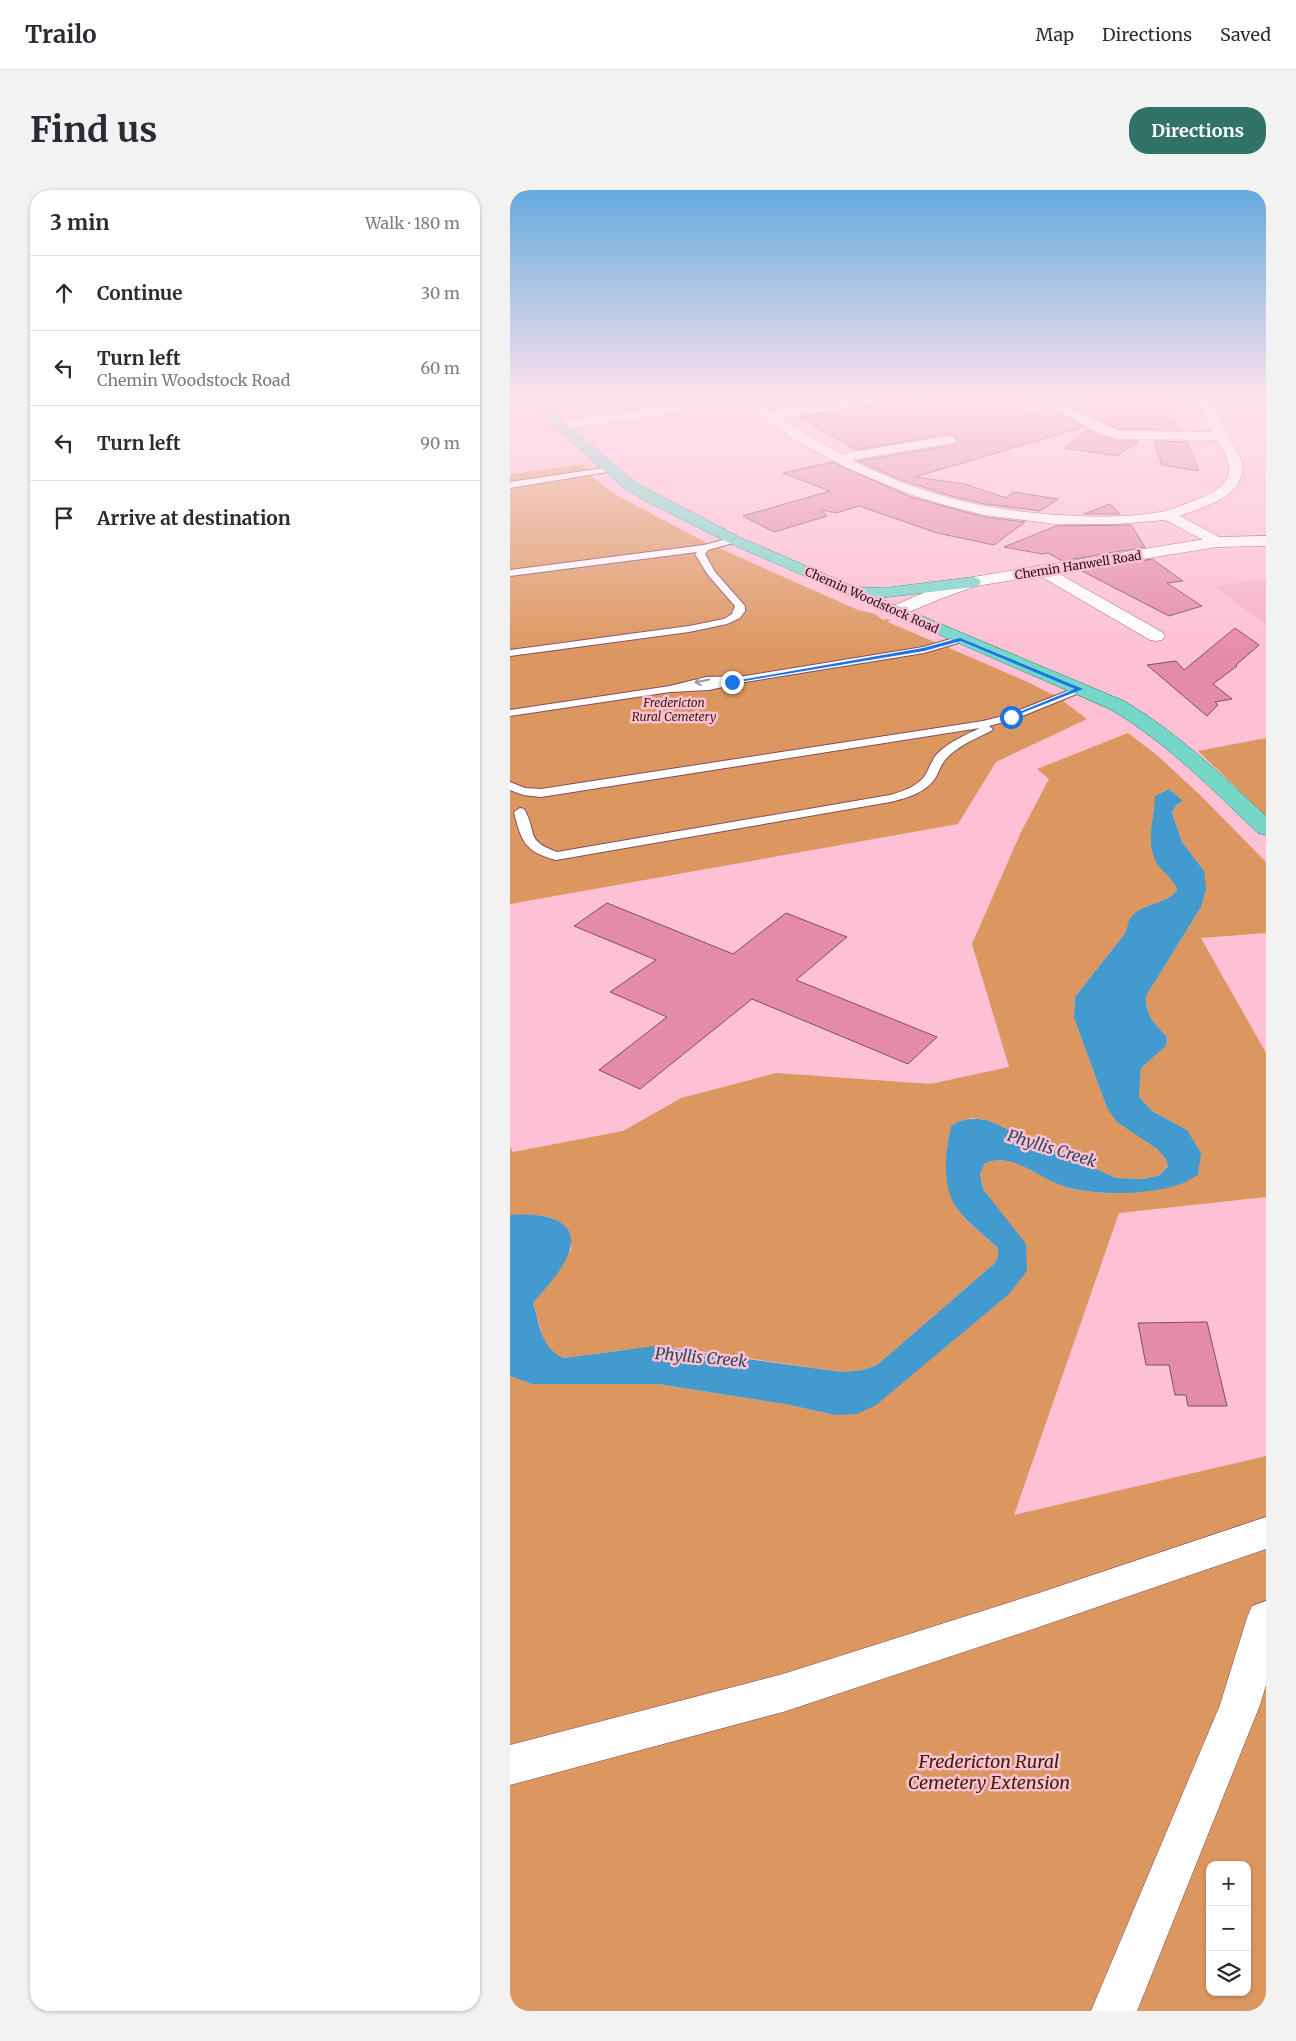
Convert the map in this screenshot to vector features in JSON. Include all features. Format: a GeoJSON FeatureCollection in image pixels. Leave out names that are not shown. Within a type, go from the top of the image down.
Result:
{"type":"FeatureCollection","features":[{"type":"Feature","properties":{"kind":"main road","name":"Chemin Woodstock Road"},"geometry":{"type":"LineString","coordinates":[[628,484],[734,540],[1117,706],[1144,721],[1186,754],[1266,828]]}},
{"type":"Feature","properties":{"kind":"main road"},"geometry":{"type":"LineString","coordinates":[[844,588],[864,592],[884,592],[973,582]]}},
{"type":"Feature","properties":{"kind":"street"},"geometry":{"type":"LineString","coordinates":[[898,484],[972,509],[1033,519],[1081,520],[1167,515],[1222,493],[1231,484]]}},
{"type":"Feature","properties":{"kind":"street"},"geometry":{"type":"LineString","coordinates":[[1167,515],[1217,542]]}},
{"type":"Feature","properties":{"kind":"street","name":"Chemin Hanwell Road"},"geometry":{"type":"LineString","coordinates":[[896,611],[934,594],[973,582],[1217,542],[1266,540]]}},
{"type":"Feature","properties":{"kind":"street"},"geometry":{"type":"LineString","coordinates":[[1041,570],[1156,636]]}},
{"type":"Feature","properties":{"kind":"street"},"geometry":{"type":"LineString","coordinates":[[510,1765],[784,1693],[1036,1611],[1266,1533]]}},
{"type":"Feature","properties":{"kind":"street"},"geometry":{"type":"LineString","coordinates":[[1114,2011],[1240,1705],[1266,1618]]}},
{"type":"Feature","properties":{"kind":"lane"},"geometry":{"type":"LineString","coordinates":[[510,573],[699,551],[734,540]]}},
{"type":"Feature","properties":{"kind":"lane"},"geometry":{"type":"LineString","coordinates":[[510,653],[689,629],[727,621],[736,616],[740,611],[740,606],[711,573],[699,551]]}},
{"type":"Feature","properties":{"kind":"lane"},"geometry":{"type":"LineString","coordinates":[[510,713],[670,689],[709,687],[745,679],[924,650],[961,639]]}},
{"type":"Feature","properties":{"kind":"lane"},"geometry":{"type":"LineString","coordinates":[[510,787],[518,798],[526,835],[537,849],[556,856],[588,852],[896,797],[914,790],[926,782],[940,758],[956,744],[1011,717],[1080,689]]}},
{"type":"Feature","properties":{"kind":"lane"},"geometry":{"type":"LineString","coordinates":[[510,787],[541,793],[954,729],[1011,717]]}},
{"type":"Feature","properties":{"kind":"lane"},"geometry":{"type":"LineString","coordinates":[[954,729],[947,733],[948,738],[958,741],[966,739]]}},
{"type":"Feature","properties":{"kind":"lane"},"geometry":{"type":"LineString","coordinates":[[520,812],[527,801],[541,793]]}},
{"type":"Feature","properties":{"kind":"shaded area"},"geometry":{"type":"Polygon","coordinates":[[[1266,579],[1266,625],[1214,586],[1266,579]]]}},
{"type":"Feature","properties":{"kind":"green space","name":"Fredericton Rural Cemetery"},"geometry":{"type":"Polygon","coordinates":[[[510,484],[602,484],[616,495],[709,544],[713,543],[722,547],[719,548],[858,610],[875,614],[883,620],[890,620],[888,622],[937,643],[941,642],[950,646],[949,648],[1066,700],[1063,701],[1087,719],[996,762],[958,824],[510,904],[510,484]]]}},
{"type":"Feature","properties":{"kind":"green space","name":"Fredericton Rural Cemetery Extension"},"geometry":{"type":"Polygon","coordinates":[[[1128,733],[1158,756],[1200,795],[1266,862],[1266,933],[1201,938],[1266,1053],[1266,1197],[1119,1213],[1014,1515],[1266,1456],[1266,2003],[1263,2011],[510,2011],[510,1376],[532,1384],[658,1384],[785,1404],[835,1415],[1009,1294],[1003,1216],[983,1189],[980,1174],[985,1163],[1005,1161],[1015,1163],[1063,1186],[1091,1192],[1120,1192],[1178,1185],[1187,1130],[1152,1111],[1139,1097],[1141,1068],[1166,1046],[1167,1037],[1154,1023],[1149,1014],[1146,996],[1201,907],[1204,871],[1182,842],[1172,813],[1176,805],[1183,801],[1169,789],[1155,796],[1165,872],[1177,890],[1167,899],[1134,914],[1129,921],[1126,932],[1075,997],[1074,1018],[1107,1108],[1156,1148],[1166,1159],[1168,1165],[1160,1175],[1143,1179],[1116,1178],[987,1120],[972,1118],[951,1126],[946,1158],[949,1190],[958,1210],[966,1220],[998,1248],[998,1256],[995,1263],[877,1365],[863,1370],[842,1372],[679,1348],[623,1350],[564,1358],[553,1354],[545,1344],[533,1303],[571,1250],[570,1238],[567,1229],[552,1218],[510,1215],[510,1147],[513,1152],[623,1131],[681,1098],[776,1073],[930,1084],[1009,1067],[972,944],[1021,832],[1049,779],[1037,769],[1128,733]]]}},
{"type":"Feature","properties":{"kind":"green space"},"geometry":{"type":"Polygon","coordinates":[[[1266,738],[1266,816],[1198,751],[1266,738]]]}},
{"type":"Feature","properties":{"kind":"water","name":"Phyllis Creek"},"geometry":{"type":"Polygon","coordinates":[[[1169,789],[1183,801],[1176,805],[1172,813],[1182,842],[1204,871],[1206,889],[1201,907],[1146,996],[1149,1014],[1154,1023],[1167,1037],[1166,1046],[1141,1068],[1139,1097],[1152,1111],[1187,1130],[1201,1153],[1198,1175],[1181,1184],[1151,1191],[1104,1193],[1063,1186],[1015,1163],[995,1161],[985,1163],[980,1174],[983,1189],[1026,1244],[1027,1271],[1009,1294],[876,1405],[857,1414],[835,1415],[785,1404],[658,1384],[532,1384],[510,1376],[510,1215],[534,1215],[557,1220],[565,1226],[570,1234],[571,1245],[563,1265],[533,1303],[542,1335],[550,1349],[564,1358],[655,1346],[842,1372],[863,1370],[877,1365],[995,1263],[998,1256],[998,1248],[962,1215],[949,1191],[946,1158],[951,1126],[968,1119],[987,1120],[1116,1178],[1143,1179],[1160,1175],[1168,1166],[1166,1159],[1156,1148],[1117,1122],[1107,1108],[1074,1018],[1075,997],[1126,932],[1129,920],[1139,910],[1167,899],[1177,890],[1173,882],[1156,862],[1151,846],[1155,796],[1169,789]]]}},
{"type":"Feature","properties":{"kind":"building"},"geometry":{"type":"Polygon","coordinates":[[[812,484],[882,484],[911,497],[984,517],[1025,522],[994,545],[937,533],[859,506],[836,513],[821,510],[827,516],[774,532],[743,516],[830,491],[812,484]]]}},
{"type":"Feature","properties":{"kind":"building"},"geometry":{"type":"Polygon","coordinates":[[[913,484],[965,484],[1006,498],[1013,492],[1058,499],[1040,511],[985,504],[913,484]]]}},
{"type":"Feature","properties":{"kind":"building"},"geometry":{"type":"Polygon","coordinates":[[[1110,504],[1120,514],[1084,514],[1110,504]]]}},
{"type":"Feature","properties":{"kind":"building"},"geometry":{"type":"Polygon","coordinates":[[[1131,525],[1145,547],[1062,561],[1048,553],[1042,554],[1004,547],[1056,526],[1131,525]]]}},
{"type":"Feature","properties":{"kind":"building"},"geometry":{"type":"Polygon","coordinates":[[[1152,559],[1183,581],[1167,583],[1202,606],[1169,616],[1082,571],[1152,559]]]}},
{"type":"Feature","properties":{"kind":"building"},"geometry":{"type":"Polygon","coordinates":[[[1235,628],[1259,645],[1237,666],[1213,684],[1232,699],[1215,702],[1218,705],[1207,716],[1147,665],[1176,661],[1184,670],[1235,628]]]}},
{"type":"Feature","properties":{"kind":"building"},"geometry":{"type":"Polygon","coordinates":[[[607,903],[733,954],[786,913],[847,937],[796,980],[937,1037],[908,1064],[752,999],[640,1089],[599,1070],[667,1017],[610,992],[656,960],[574,926],[607,903]]]}},
{"type":"Feature","properties":{"kind":"building"},"geometry":{"type":"Polygon","coordinates":[[[1207,1322],[1227,1406],[1188,1406],[1186,1395],[1175,1395],[1169,1365],[1146,1365],[1138,1323],[1207,1322]]]}},
{"type":"Feature","properties":{"kind":"route"},"geometry":{"type":"LineString","coordinates":[[732,682],[924,650],[961,639],[1080,689],[1011,717]]}}]}
